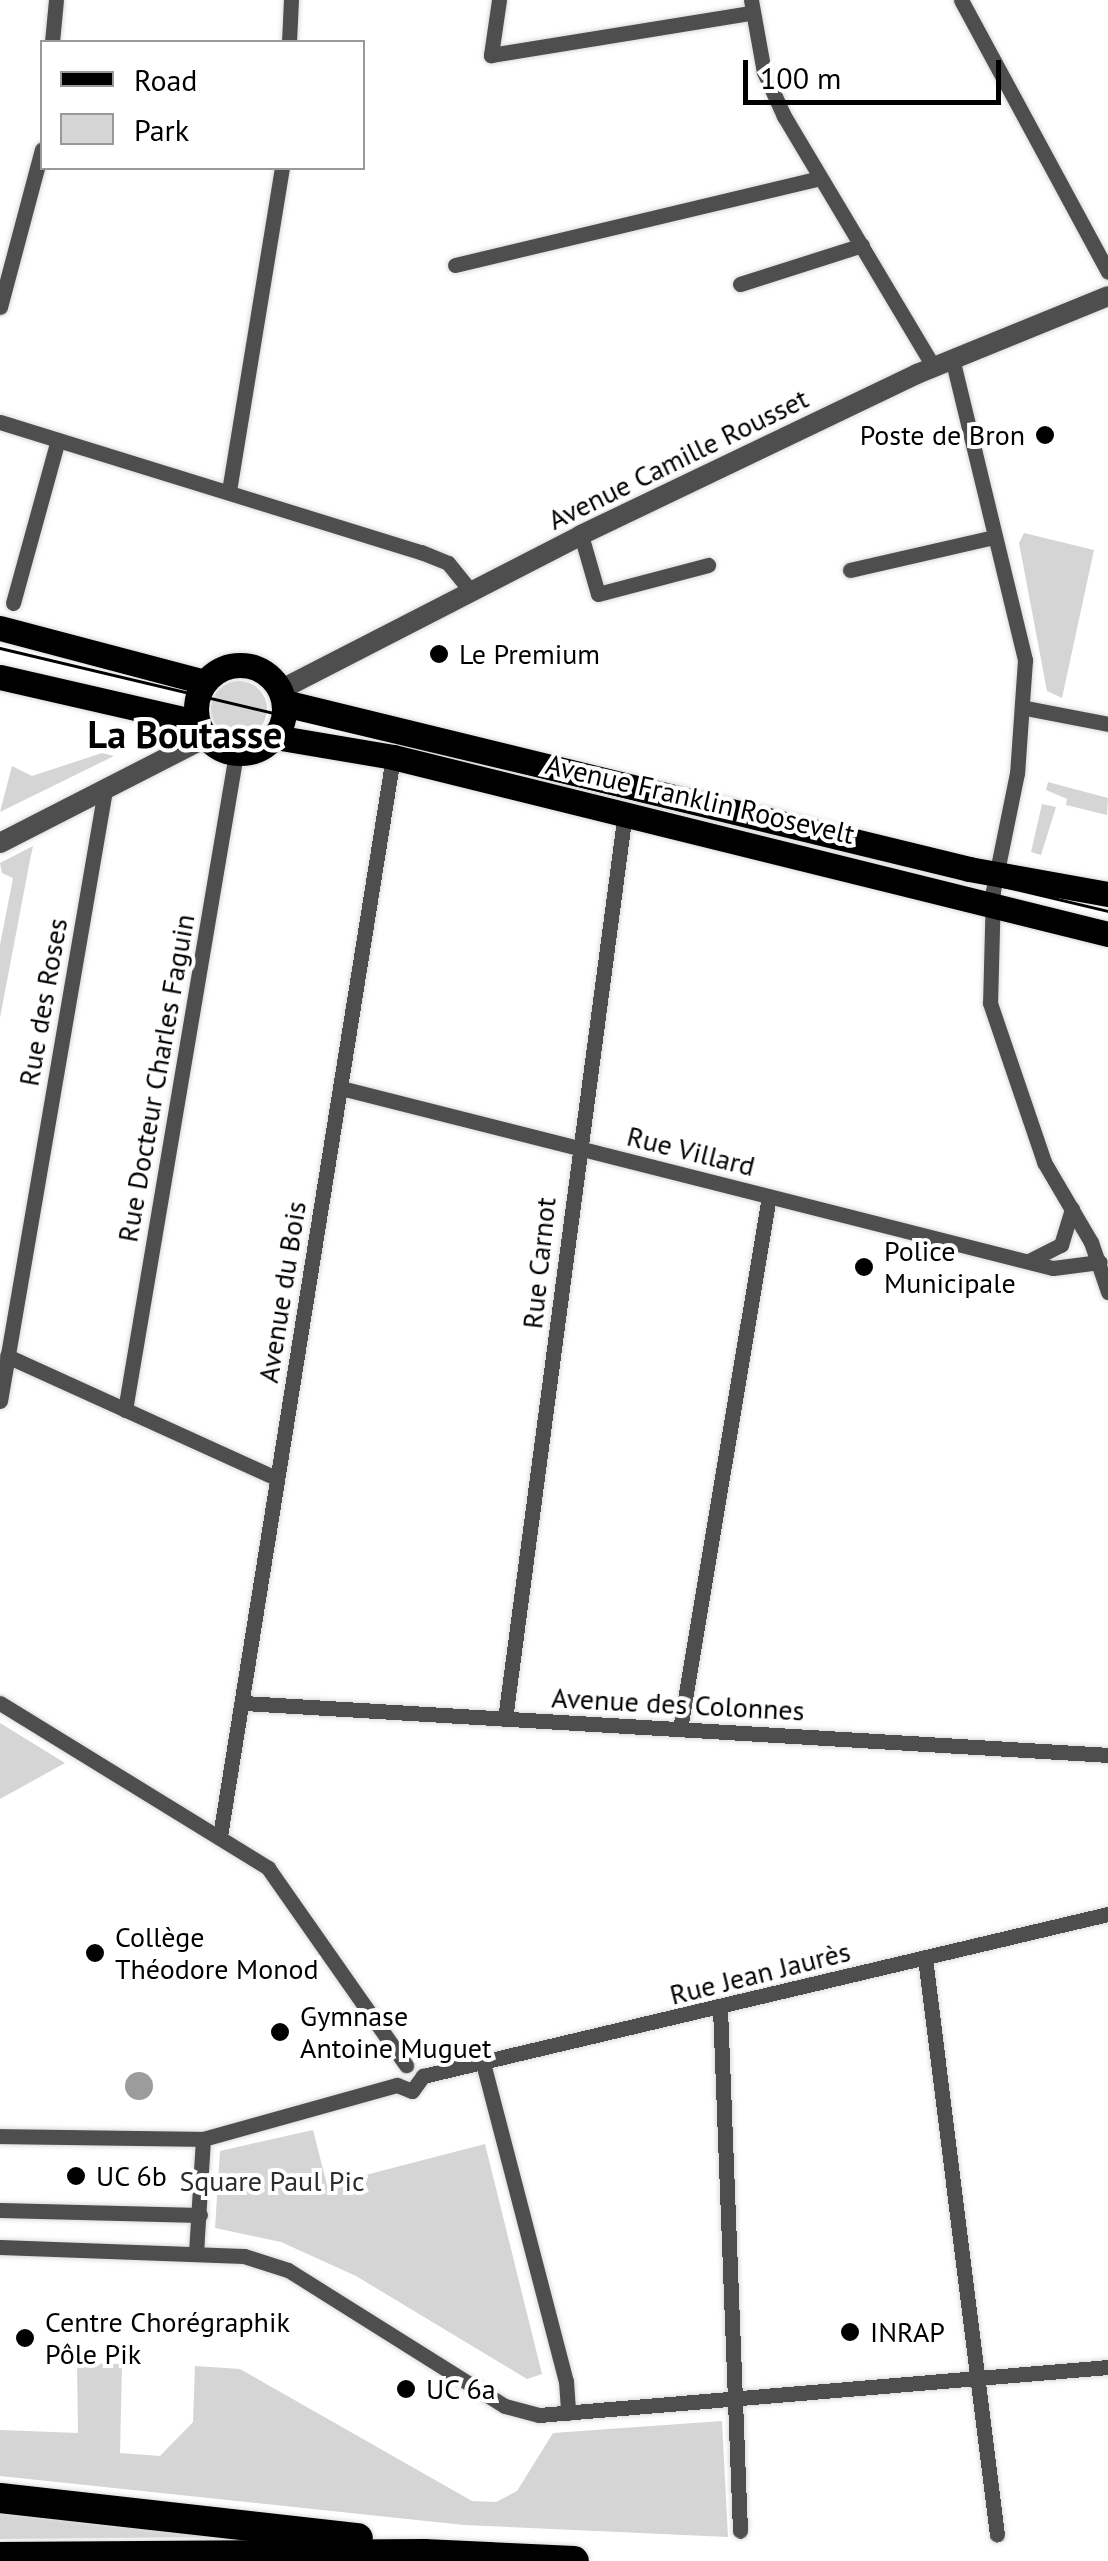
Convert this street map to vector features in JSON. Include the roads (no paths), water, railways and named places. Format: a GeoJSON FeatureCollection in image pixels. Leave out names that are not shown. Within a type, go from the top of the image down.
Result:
{"type":"FeatureCollection","features":[{"type":"Feature","properties":{"kind":"highway"},"geometry":{"type":"LineString","coordinates":[[0,2498],[375,2540],[424,2554]]}},
{"type":"Feature","properties":{"kind":"highway"},"geometry":{"type":"LineString","coordinates":[[0,2556],[424,2554],[574,2561]]}},
{"type":"Feature","properties":{"kind":"main road"},"geometry":{"type":"LineString","coordinates":[[0,628],[204,682],[201,730]]}},
{"type":"Feature","properties":{"kind":"main road","name":"Avenue Franklin Roosevelt"},"geometry":{"type":"LineString","coordinates":[[204,682],[216,672],[244,665],[259,669],[282,696],[998,871],[1108,894]]}},
{"type":"Feature","properties":{"kind":"main road"},"geometry":{"type":"LineString","coordinates":[[0,677],[160,713],[201,730],[236,754],[258,750],[275,737],[282,696]]}},
{"type":"Feature","properties":{"kind":"main road","name":"Avenue Franklin Roosevelt"},"geometry":{"type":"LineString","coordinates":[[275,737],[393,757],[1108,934]]}},
{"type":"Feature","properties":{"kind":"street"},"geometry":{"type":"LineString","coordinates":[[52,40],[56,0]]}},
{"type":"Feature","properties":{"kind":"street"},"geometry":{"type":"LineString","coordinates":[[289,40],[291,0]]}},
{"type":"Feature","properties":{"kind":"street"},"geometry":{"type":"LineString","coordinates":[[499,0],[492,55],[751,6],[764,72],[820,178],[943,365],[994,537],[1025,660],[1026,708],[992,907],[988,991],[995,1028],[1044,1162],[1100,1262],[1108,1292]]}},
{"type":"Feature","properties":{"kind":"street"},"geometry":{"type":"LineString","coordinates":[[961,0],[1108,272]]}},
{"type":"Feature","properties":{"kind":"street"},"geometry":{"type":"LineString","coordinates":[[0,307],[40,157]]}},
{"type":"Feature","properties":{"kind":"street"},"geometry":{"type":"LineString","coordinates":[[229,492],[282,170]]}},
{"type":"Feature","properties":{"kind":"street"},"geometry":{"type":"LineString","coordinates":[[455,265],[820,178]]}},
{"type":"Feature","properties":{"kind":"street"},"geometry":{"type":"LineString","coordinates":[[740,284],[862,245]]}},
{"type":"Feature","properties":{"kind":"street","name":"Avenue Camille Rousset"},"geometry":{"type":"LineString","coordinates":[[282,696],[471,591],[582,535],[943,365],[1108,296]]}},
{"type":"Feature","properties":{"kind":"street"},"geometry":{"type":"LineString","coordinates":[[0,422],[421,552],[448,563],[471,591]]}},
{"type":"Feature","properties":{"kind":"street"},"geometry":{"type":"LineString","coordinates":[[13,603],[58,440]]}},
{"type":"Feature","properties":{"kind":"street"},"geometry":{"type":"LineString","coordinates":[[582,535],[598,594],[708,565]]}},
{"type":"Feature","properties":{"kind":"street"},"geometry":{"type":"LineString","coordinates":[[850,570],[994,537]]}},
{"type":"Feature","properties":{"kind":"street"},"geometry":{"type":"LineString","coordinates":[[1026,708],[1108,724]]}},
{"type":"Feature","properties":{"kind":"street"},"geometry":{"type":"LineString","coordinates":[[160,713],[175,739],[169,756]]}},
{"type":"Feature","properties":{"kind":"street"},"geometry":{"type":"LineString","coordinates":[[0,843],[169,756],[201,730]]}},
{"type":"Feature","properties":{"kind":"street","name":"Rue Docteur Charles Faguin"},"geometry":{"type":"LineString","coordinates":[[125,1410],[236,754]]}},
{"type":"Feature","properties":{"kind":"street","name":"Avenue du Bois"},"geometry":{"type":"LineString","coordinates":[[220,1836],[393,757]]}},
{"type":"Feature","properties":{"kind":"street","name":"Rue des Roses"},"geometry":{"type":"LineString","coordinates":[[0,1401],[105,790]]}},
{"type":"Feature","properties":{"kind":"street","name":"Rue Carnot"},"geometry":{"type":"LineString","coordinates":[[504,1719],[625,812]]}},
{"type":"Feature","properties":{"kind":"street","name":"Rue Villard"},"geometry":{"type":"LineString","coordinates":[[341,1088],[1029,1260],[1075,1270],[1100,1262]]}},
{"type":"Feature","properties":{"kind":"street"},"geometry":{"type":"LineString","coordinates":[[680,1730],[769,1196]]}},
{"type":"Feature","properties":{"kind":"street"},"geometry":{"type":"LineString","coordinates":[[1029,1260],[1061,1245],[1072,1209]]}},
{"type":"Feature","properties":{"kind":"street"},"geometry":{"type":"LineString","coordinates":[[7,1356],[276,1478]]}},
{"type":"Feature","properties":{"kind":"street"},"geometry":{"type":"LineString","coordinates":[[0,1703],[268,1868],[406,2065],[422,2076]]}},
{"type":"Feature","properties":{"kind":"street","name":"Avenue des Colonnes"},"geometry":{"type":"LineString","coordinates":[[244,1703],[1108,1754]]}},
{"type":"Feature","properties":{"kind":"street","name":"Rue Jean Jaurès"},"geometry":{"type":"LineString","coordinates":[[398,2085],[412,2091],[422,2076],[1108,1914]]}},
{"type":"Feature","properties":{"kind":"street"},"geometry":{"type":"LineString","coordinates":[[925,1958],[997,2535]]}},
{"type":"Feature","properties":{"kind":"street"},"geometry":{"type":"LineString","coordinates":[[720,2008],[740,2531]]}},
{"type":"Feature","properties":{"kind":"street"},"geometry":{"type":"LineString","coordinates":[[482,2063],[566,2381],[568,2413]]}},
{"type":"Feature","properties":{"kind":"street"},"geometry":{"type":"LineString","coordinates":[[0,2136],[203,2138],[398,2085],[397,2071],[406,2065]]}},
{"type":"Feature","properties":{"kind":"street"},"geometry":{"type":"LineString","coordinates":[[196,2253],[203,2138]]}},
{"type":"Feature","properties":{"kind":"street"},"geometry":{"type":"LineString","coordinates":[[0,2210],[200,2215]]}},
{"type":"Feature","properties":{"kind":"street"},"geometry":{"type":"LineString","coordinates":[[0,2247],[244,2256],[288,2270],[505,2406],[539,2415],[1108,2367]]}},
{"type":"Feature","properties":{"kind":"tram line"},"geometry":{"type":"LineString","coordinates":[[0,648],[1108,911]]}},
{"type":"Feature","properties":{"kind":"place","name":"Poste de Bron"},"geometry":{"type":"Point","coordinates":[1045,435]}},
{"type":"Feature","properties":{"kind":"place","name":"Le Premium"},"geometry":{"type":"Point","coordinates":[439,654]}},
{"type":"Feature","properties":{"kind":"place","name":"Police Municipale"},"geometry":{"type":"Point","coordinates":[864,1267]}},
{"type":"Feature","properties":{"kind":"place","name":"Collège Théodore Monod"},"geometry":{"type":"Point","coordinates":[95,1953]}},
{"type":"Feature","properties":{"kind":"place","name":"Gymnase Antoine Muguet"},"geometry":{"type":"Point","coordinates":[280,2032]}},
{"type":"Feature","properties":{"kind":"place","name":"UC 6b"},"geometry":{"type":"Point","coordinates":[76,2176]}},
{"type":"Feature","properties":{"kind":"place","name":"INRAP"},"geometry":{"type":"Point","coordinates":[850,2332]}},
{"type":"Feature","properties":{"kind":"place","name":"Centre Chorégraphik Pôle Pik"},"geometry":{"type":"Point","coordinates":[25,2338]}},
{"type":"Feature","properties":{"kind":"place","name":"UC 6a"},"geometry":{"type":"Point","coordinates":[406,2389]}},
{"type":"Feature","properties":{"kind":"district","name":"La Boutasse"},"geometry":{"type":"Point","coordinates":[185,734]}},
{"type":"Feature","properties":{"kind":"park label","name":"Square Paul Pic"},"geometry":{"type":"Point","coordinates":[272,2181]}}]}
